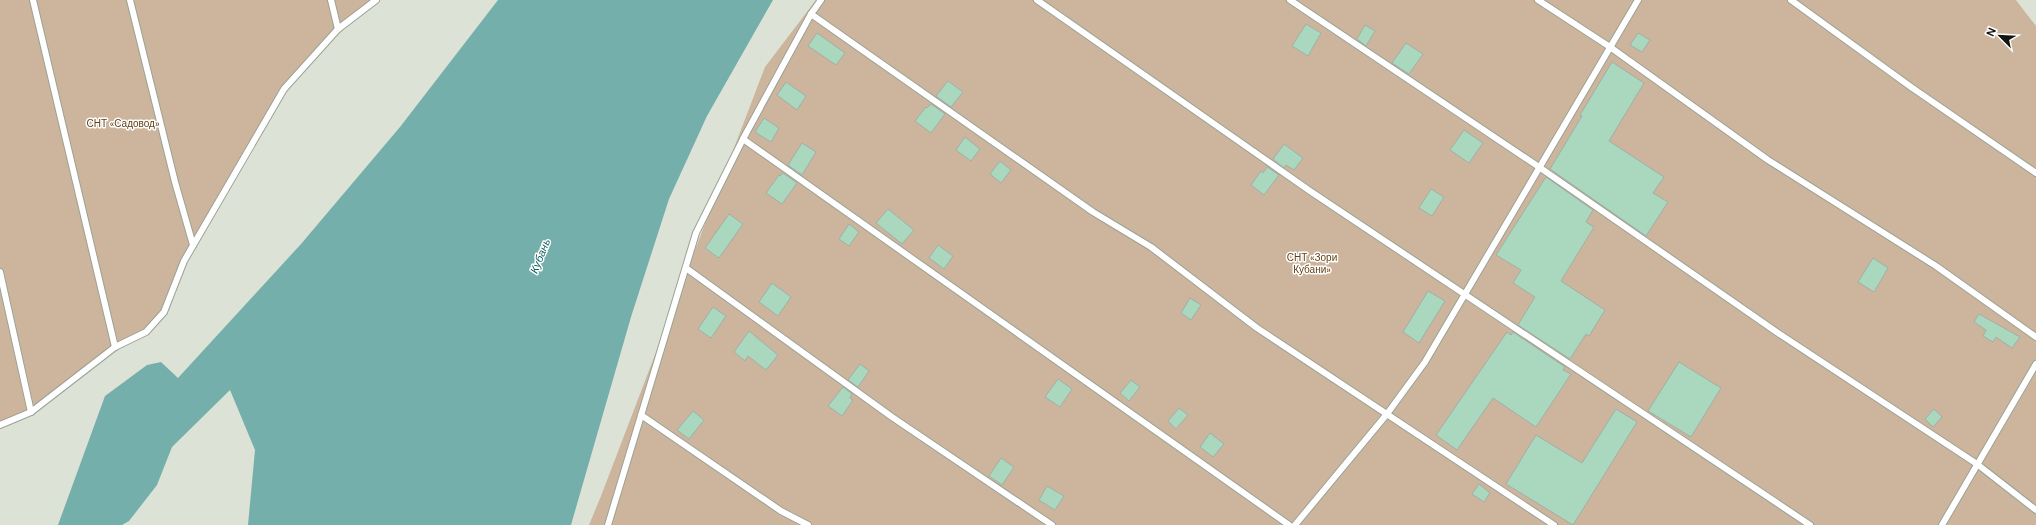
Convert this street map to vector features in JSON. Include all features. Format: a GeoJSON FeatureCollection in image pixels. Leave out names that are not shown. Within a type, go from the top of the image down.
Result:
{"type":"FeatureCollection","features":[{"type":"Feature","properties":{"kind":"lane"},"geometry":{"type":"LineString","coordinates":[[33,0],[115,347]]}},
{"type":"Feature","properties":{"kind":"lane"},"geometry":{"type":"LineString","coordinates":[[130,0],[175,182],[193,245]]}},
{"type":"Feature","properties":{"kind":"lane"},"geometry":{"type":"LineString","coordinates":[[331,0],[338,29]]}},
{"type":"Feature","properties":{"kind":"lane"},"geometry":{"type":"LineString","coordinates":[[0,425],[31,412],[115,347],[146,332],[164,312],[184,261],[284,89],[338,29],[376,0]]}},
{"type":"Feature","properties":{"kind":"lane"},"geometry":{"type":"LineString","coordinates":[[608,525],[696,233],[743,139],[811,14],[821,0]]}},
{"type":"Feature","properties":{"kind":"lane"},"geometry":{"type":"LineString","coordinates":[[1037,0],[1205,120],[1464,295],[1810,525]]}},
{"type":"Feature","properties":{"kind":"lane"},"geometry":{"type":"LineString","coordinates":[[1290,0],[1539,167],[1778,333],[1977,464],[2036,510]]}},
{"type":"Feature","properties":{"kind":"lane"},"geometry":{"type":"LineString","coordinates":[[1538,0],[1610,48],[1768,160],[1936,266],[2036,337]]}},
{"type":"Feature","properties":{"kind":"lane"},"geometry":{"type":"LineString","coordinates":[[1295,525],[1387,414],[1425,362],[1638,0]]}},
{"type":"Feature","properties":{"kind":"lane"},"geometry":{"type":"LineString","coordinates":[[1791,0],[1911,87],[2036,173]]}},
{"type":"Feature","properties":{"kind":"lane"},"geometry":{"type":"LineString","coordinates":[[811,14],[1093,212],[1151,248],[1257,328],[1554,525]]}},
{"type":"Feature","properties":{"kind":"lane"},"geometry":{"type":"LineString","coordinates":[[743,139],[1289,525]]}},
{"type":"Feature","properties":{"kind":"lane"},"geometry":{"type":"LineString","coordinates":[[686,268],[892,417],[1052,525]]}},
{"type":"Feature","properties":{"kind":"lane"},"geometry":{"type":"LineString","coordinates":[[0,272],[31,412]]}},
{"type":"Feature","properties":{"kind":"lane"},"geometry":{"type":"LineString","coordinates":[[1942,525],[2036,364]]}},
{"type":"Feature","properties":{"kind":"lane"},"geometry":{"type":"LineString","coordinates":[[641,415],[781,511],[808,525]]}},
{"type":"Feature","properties":{"kind":"green space","name":"СНТ «Садовод»"},"geometry":{"type":"Polygon","coordinates":[[[0,0],[376,0],[338,29],[284,89],[193,245],[164,312],[146,332],[115,347],[31,412],[0,425],[0,0]]]}},
{"type":"Feature","properties":{"kind":"green space","name":"СНТ «Зори Кубани»"},"geometry":{"type":"Polygon","coordinates":[[[816,0],[2016,0],[2036,26],[2036,525],[589,525],[765,67],[816,0]]]}},
{"type":"Feature","properties":{"kind":"water","name":"Кубань"},"geometry":{"type":"Polygon","coordinates":[[[498,0],[773,0],[707,116],[669,199],[631,317],[571,525],[248,525],[255,450],[230,390],[172,447],[157,485],[129,521],[122,525],[58,525],[105,396],[147,365],[161,362],[178,378],[301,244],[400,127],[498,0]]]}},
{"type":"Feature","properties":{"kind":"building"},"geometry":{"type":"Polygon","coordinates":[[[1306,24],[1321,33],[1308,56],[1292,46],[1306,24]]]}},
{"type":"Feature","properties":{"kind":"building"},"geometry":{"type":"Polygon","coordinates":[[[1365,25],[1375,31],[1366,46],[1357,39],[1365,25]]]}},
{"type":"Feature","properties":{"kind":"building"},"geometry":{"type":"Polygon","coordinates":[[[817,33],[845,53],[836,65],[808,46],[817,33]]]}},
{"type":"Feature","properties":{"kind":"building"},"geometry":{"type":"Polygon","coordinates":[[[1638,33],[1650,40],[1642,52],[1630,45],[1638,33]]]}},
{"type":"Feature","properties":{"kind":"building"},"geometry":{"type":"Polygon","coordinates":[[[1406,43],[1423,54],[1409,74],[1392,63],[1406,43]]]}},
{"type":"Feature","properties":{"kind":"building"},"geometry":{"type":"Polygon","coordinates":[[[1612,62],[1644,83],[1609,141],[1664,177],[1653,193],[1668,202],[1646,236],[1550,169],[1612,62]]]}},
{"type":"Feature","properties":{"kind":"building"},"geometry":{"type":"Polygon","coordinates":[[[948,81],[963,92],[951,107],[936,96],[948,81]]]}},
{"type":"Feature","properties":{"kind":"building"},"geometry":{"type":"Polygon","coordinates":[[[786,82],[806,96],[797,110],[777,95],[786,82]]]}},
{"type":"Feature","properties":{"kind":"building"},"geometry":{"type":"Polygon","coordinates":[[[931,104],[945,114],[931,133],[915,121],[926,107],[927,108],[931,104]]]}},
{"type":"Feature","properties":{"kind":"building"},"geometry":{"type":"Polygon","coordinates":[[[764,118],[779,128],[771,142],[755,132],[764,118]]]}},
{"type":"Feature","properties":{"kind":"building"},"geometry":{"type":"Polygon","coordinates":[[[1464,130],[1483,143],[1469,163],[1450,150],[1464,130]]]}},
{"type":"Feature","properties":{"kind":"building"},"geometry":{"type":"Polygon","coordinates":[[[965,137],[980,149],[971,161],[956,150],[965,137]]]}},
{"type":"Feature","properties":{"kind":"building"},"geometry":{"type":"Polygon","coordinates":[[[802,143],[816,152],[802,175],[788,165],[802,143]]]}},
{"type":"Feature","properties":{"kind":"building"},"geometry":{"type":"Polygon","coordinates":[[[1284,144],[1303,158],[1294,170],[1286,165],[1284,168],[1273,159],[1284,144]]]}},
{"type":"Feature","properties":{"kind":"building"},"geometry":{"type":"Polygon","coordinates":[[[1000,161],[1011,170],[1001,183],[990,174],[1000,161]]]}},
{"type":"Feature","properties":{"kind":"building"},"geometry":{"type":"Polygon","coordinates":[[[1267,167],[1279,175],[1264,195],[1251,185],[1261,171],[1263,173],[1267,167]]]}},
{"type":"Feature","properties":{"kind":"building"},"geometry":{"type":"Polygon","coordinates":[[[783,173],[797,183],[782,204],[766,193],[779,175],[780,176],[783,173]]]}},
{"type":"Feature","properties":{"kind":"building"},"geometry":{"type":"Polygon","coordinates":[[[1546,177],[1593,210],[1586,222],[1594,227],[1561,281],[1605,310],[1589,336],[1586,334],[1570,359],[1518,325],[1535,297],[1513,283],[1521,270],[1496,255],[1546,177]]]}},
{"type":"Feature","properties":{"kind":"building"},"geometry":{"type":"Polygon","coordinates":[[[1431,189],[1444,197],[1432,216],[1419,208],[1431,189]]]}},
{"type":"Feature","properties":{"kind":"building"},"geometry":{"type":"Polygon","coordinates":[[[888,209],[914,230],[902,244],[876,223],[888,209]]]}},
{"type":"Feature","properties":{"kind":"building"},"geometry":{"type":"Polygon","coordinates":[[[729,214],[743,224],[719,258],[705,248],[729,214]]]}},
{"type":"Feature","properties":{"kind":"building"},"geometry":{"type":"Polygon","coordinates":[[[849,224],[859,232],[849,246],[839,239],[849,224]]]}},
{"type":"Feature","properties":{"kind":"building"},"geometry":{"type":"Polygon","coordinates":[[[938,245],[953,256],[944,269],[929,258],[938,245]]]}},
{"type":"Feature","properties":{"kind":"building"},"geometry":{"type":"Polygon","coordinates":[[[1873,258],[1888,268],[1874,292],[1858,282],[1873,258]]]}},
{"type":"Feature","properties":{"kind":"building"},"geometry":{"type":"Polygon","coordinates":[[[772,283],[791,297],[778,316],[759,302],[772,283]]]}},
{"type":"Feature","properties":{"kind":"building"},"geometry":{"type":"Polygon","coordinates":[[[1428,291],[1445,301],[1419,343],[1403,332],[1428,291]]]}},
{"type":"Feature","properties":{"kind":"building"},"geometry":{"type":"Polygon","coordinates":[[[1190,298],[1201,305],[1191,320],[1181,313],[1190,298]]]}},
{"type":"Feature","properties":{"kind":"building"},"geometry":{"type":"Polygon","coordinates":[[[713,307],[726,316],[711,338],[698,329],[713,307]]]}},
{"type":"Feature","properties":{"kind":"building"},"geometry":{"type":"Polygon","coordinates":[[[1979,314],[2020,337],[2012,348],[1996,337],[1993,342],[1983,336],[1986,330],[1974,322],[1979,314]]]}},
{"type":"Feature","properties":{"kind":"building"},"geometry":{"type":"Polygon","coordinates":[[[749,331],[778,355],[766,370],[748,356],[745,361],[734,352],[749,331]]]}},
{"type":"Feature","properties":{"kind":"building"},"geometry":{"type":"Polygon","coordinates":[[[1507,332],[1511,335],[1513,332],[1565,367],[1563,370],[1571,374],[1536,427],[1493,398],[1457,450],[1436,435],[1507,332]]]}},
{"type":"Feature","properties":{"kind":"building"},"geometry":{"type":"Polygon","coordinates":[[[1679,362],[1721,388],[1691,437],[1648,411],[1679,362]]]}},
{"type":"Feature","properties":{"kind":"building"},"geometry":{"type":"Polygon","coordinates":[[[860,364],[869,371],[858,387],[848,380],[860,364]]]}},
{"type":"Feature","properties":{"kind":"building"},"geometry":{"type":"Polygon","coordinates":[[[1058,379],[1072,389],[1060,407],[1045,397],[1058,379]]]}},
{"type":"Feature","properties":{"kind":"building"},"geometry":{"type":"Polygon","coordinates":[[[1131,380],[1140,387],[1129,401],[1120,393],[1131,380]]]}},
{"type":"Feature","properties":{"kind":"building"},"geometry":{"type":"Polygon","coordinates":[[[843,387],[852,394],[850,398],[853,400],[842,416],[828,406],[843,387]]]}},
{"type":"Feature","properties":{"kind":"building"},"geometry":{"type":"Polygon","coordinates":[[[1179,408],[1188,415],[1176,429],[1168,421],[1179,408]]]}},
{"type":"Feature","properties":{"kind":"building"},"geometry":{"type":"Polygon","coordinates":[[[1616,409],[1637,422],[1573,525],[1506,484],[1536,435],[1582,463],[1616,409]]]}},
{"type":"Feature","properties":{"kind":"building"},"geometry":{"type":"Polygon","coordinates":[[[1934,409],[1942,417],[1933,427],[1925,419],[1934,409]]]}},
{"type":"Feature","properties":{"kind":"building"},"geometry":{"type":"Polygon","coordinates":[[[693,411],[704,420],[689,439],[677,430],[693,411]]]}},
{"type":"Feature","properties":{"kind":"building"},"geometry":{"type":"Polygon","coordinates":[[[1210,433],[1224,444],[1213,457],[1200,447],[1210,433]]]}},
{"type":"Feature","properties":{"kind":"building"},"geometry":{"type":"Polygon","coordinates":[[[1001,458],[1014,467],[1002,485],[989,476],[1001,458]]]}},
{"type":"Feature","properties":{"kind":"building"},"geometry":{"type":"Polygon","coordinates":[[[1479,484],[1490,493],[1484,502],[1472,494],[1479,484]]]}},
{"type":"Feature","properties":{"kind":"building"},"geometry":{"type":"Polygon","coordinates":[[[1047,486],[1064,496],[1055,510],[1039,500],[1047,486]]]}}]}
